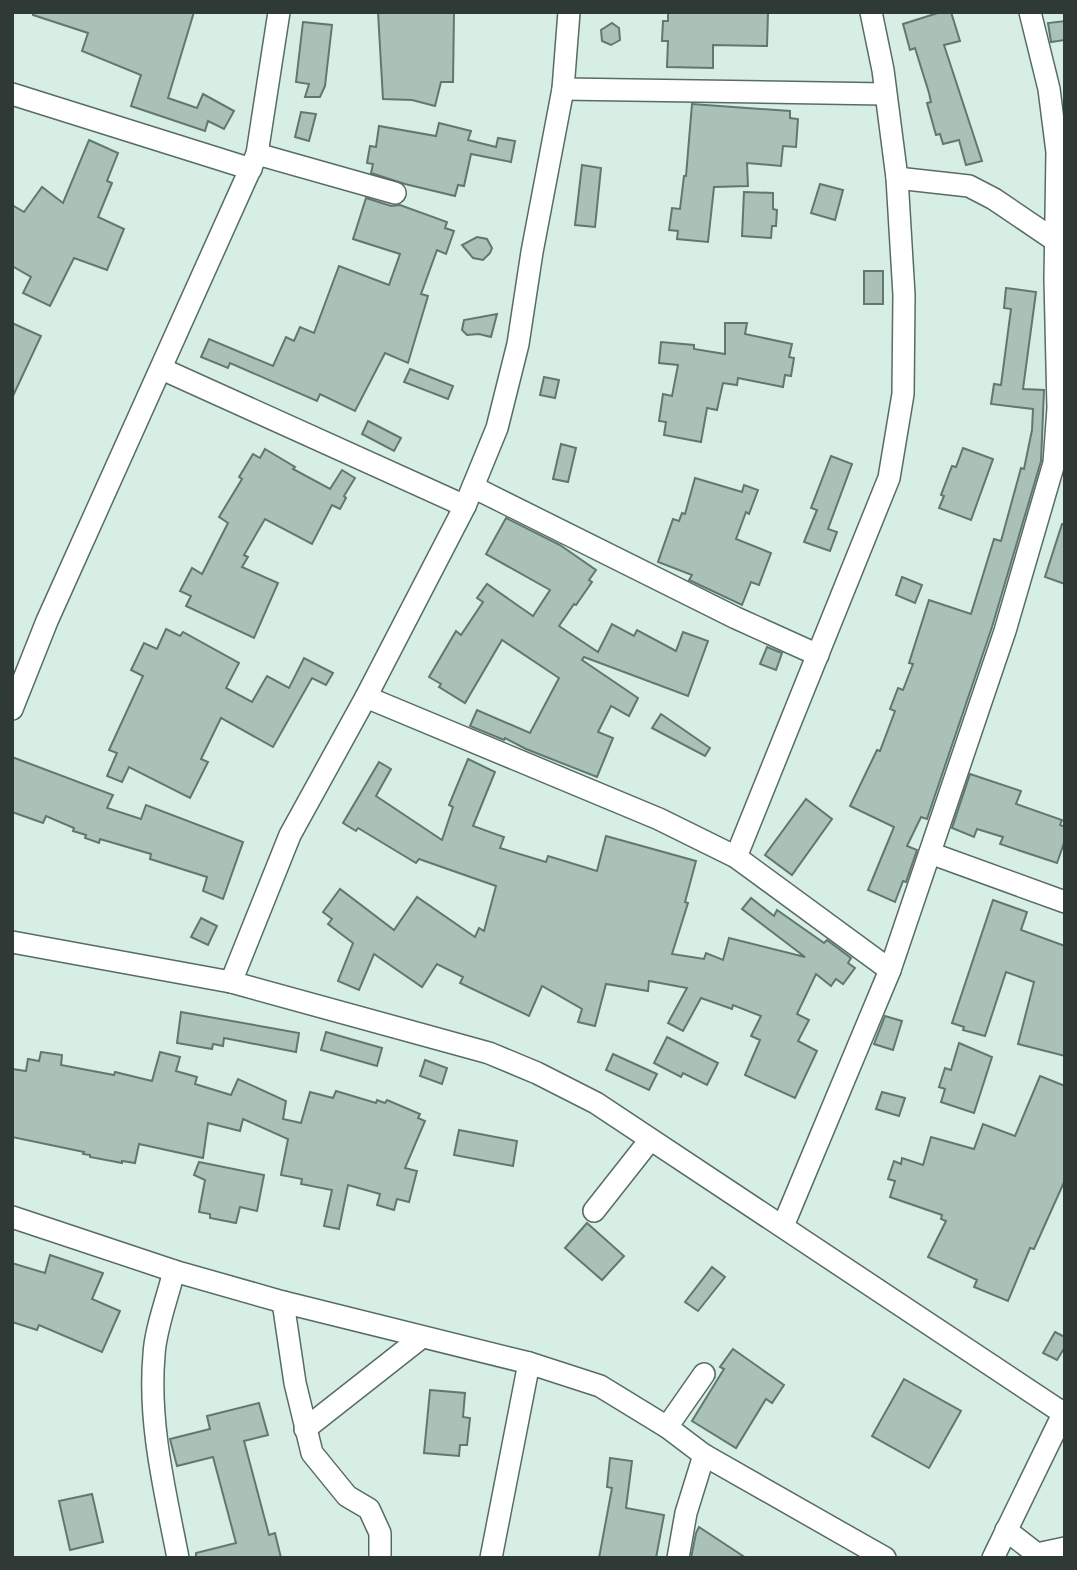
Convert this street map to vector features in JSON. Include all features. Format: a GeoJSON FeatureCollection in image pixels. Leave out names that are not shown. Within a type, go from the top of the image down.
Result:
{"type":"FeatureCollection","features":[{"type":"Feature","properties":{"kind":"street"},"geometry":{"type":"LineString","coordinates":[[12,709],[47,621],[254,162],[279,12]]}},
{"type":"Feature","properties":{"kind":"street"},"geometry":{"type":"LineString","coordinates":[[231,982],[290,835],[366,697],[465,506],[497,428],[519,344],[532,252],[563,89],[569,12]]}},
{"type":"Feature","properties":{"kind":"street"},"geometry":{"type":"LineString","coordinates":[[736,857],[889,478],[903,394],[904,295],[897,178],[883,70],[871,12]]}},
{"type":"Feature","properties":{"kind":"street"},"geometry":{"type":"LineString","coordinates":[[783,1226],[890,970],[1004,632],[1054,463],[1058,408],[1057,152],[1049,89],[1030,12]]}},
{"type":"Feature","properties":{"kind":"street"},"geometry":{"type":"LineString","coordinates":[[563,89],[885,94]]}},
{"type":"Feature","properties":{"kind":"street"},"geometry":{"type":"LineString","coordinates":[[12,94],[254,162],[395,193]]}},
{"type":"Feature","properties":{"kind":"street"},"geometry":{"type":"LineString","coordinates":[[897,178],[969,186],[995,199],[1056,242]]}},
{"type":"Feature","properties":{"kind":"street"},"geometry":{"type":"LineString","coordinates":[[162,369],[465,506]]}},
{"type":"Feature","properties":{"kind":"street"},"geometry":{"type":"LineString","coordinates":[[473,486],[736,618],[818,655]]}},
{"type":"Feature","properties":{"kind":"street"},"geometry":{"type":"LineString","coordinates":[[366,697],[659,819],[736,857],[890,970]]}},
{"type":"Feature","properties":{"kind":"street"},"geometry":{"type":"LineString","coordinates":[[929,853],[1065,902]]}},
{"type":"Feature","properties":{"kind":"street"},"geometry":{"type":"LineString","coordinates":[[12,942],[231,982],[489,1054],[537,1073],[596,1103],[1064,1412],[993,1558]]}},
{"type":"Feature","properties":{"kind":"street"},"geometry":{"type":"LineString","coordinates":[[594,1211],[650,1140]]}},
{"type":"Feature","properties":{"kind":"street"},"geometry":{"type":"LineString","coordinates":[[12,1217],[174,1271],[282,1302],[530,1363],[600,1386],[667,1427],[704,1455],[885,1558]]}},
{"type":"Feature","properties":{"kind":"street"},"geometry":{"type":"LineString","coordinates":[[174,1271],[153,1353],[153,1400],[158,1456],[178,1558]]}},
{"type":"Feature","properties":{"kind":"street"},"geometry":{"type":"LineString","coordinates":[[282,1302],[295,1382],[312,1453],[347,1496],[369,1509],[380,1533],[380,1558]]}},
{"type":"Feature","properties":{"kind":"street"},"geometry":{"type":"LineString","coordinates":[[305,1429],[422,1337]]}},
{"type":"Feature","properties":{"kind":"street"},"geometry":{"type":"LineString","coordinates":[[491,1558],[530,1363]]}},
{"type":"Feature","properties":{"kind":"street"},"geometry":{"type":"LineString","coordinates":[[667,1427],[704,1374]]}},
{"type":"Feature","properties":{"kind":"street"},"geometry":{"type":"LineString","coordinates":[[678,1558],[686,1513],[704,1455]]}},
{"type":"Feature","properties":{"kind":"street"},"geometry":{"type":"LineString","coordinates":[[1006,1530],[1039,1556],[1065,1548]]}},
{"type":"Feature","properties":{"kind":"building"},"geometry":{"type":"Polygon","coordinates":[[[33,12],[194,12],[168,98],[197,108],[203,94],[234,111],[224,129],[208,121],[205,131],[131,106],[141,75],[82,51],[88,33],[33,15],[33,12]]]}},
{"type":"Feature","properties":{"kind":"building"},"geometry":{"type":"Polygon","coordinates":[[[378,12],[454,12],[453,82],[441,82],[435,106],[412,100],[383,99],[378,12]]]}},
{"type":"Feature","properties":{"kind":"building"},"geometry":{"type":"Polygon","coordinates":[[[668,12],[768,12],[767,46],[713,45],[713,68],[667,67],[668,41],[662,41],[663,21],[668,21],[668,12]]]}},
{"type":"Feature","properties":{"kind":"building"},"geometry":{"type":"Polygon","coordinates":[[[941,12],[951,12],[960,41],[944,45],[982,161],[966,165],[959,140],[943,144],[940,134],[936,135],[927,103],[931,102],[929,93],[915,48],[910,50],[903,24],[941,12]]]}},
{"type":"Feature","properties":{"kind":"building"},"geometry":{"type":"Polygon","coordinates":[[[1065,21],[1065,40],[1051,42],[1048,23],[1065,21]]]}},
{"type":"Feature","properties":{"kind":"building"},"geometry":{"type":"Polygon","coordinates":[[[303,22],[332,25],[325,86],[320,97],[305,97],[309,84],[296,82],[303,22]]]}},
{"type":"Feature","properties":{"kind":"building"},"geometry":{"type":"Polygon","coordinates":[[[612,23],[619,28],[620,40],[611,45],[602,41],[601,30],[612,23]]]}},
{"type":"Feature","properties":{"kind":"building"},"geometry":{"type":"Polygon","coordinates":[[[692,104],[790,111],[790,118],[798,119],[796,147],[783,146],[781,166],[747,163],[748,186],[714,187],[708,242],[677,239],[678,231],[669,230],[672,208],[680,209],[686,176],[692,104]]]}},
{"type":"Feature","properties":{"kind":"building"},"geometry":{"type":"Polygon","coordinates":[[[301,112],[316,114],[309,141],[295,137],[301,112]]]}},
{"type":"Feature","properties":{"kind":"building"},"geometry":{"type":"Polygon","coordinates":[[[439,123],[471,131],[468,140],[496,147],[498,138],[515,141],[511,162],[471,154],[464,186],[458,185],[455,196],[371,173],[373,164],[367,163],[370,146],[376,147],[379,126],[436,136],[439,123]]]}},
{"type":"Feature","properties":{"kind":"building"},"geometry":{"type":"Polygon","coordinates":[[[89,140],[118,153],[107,181],[112,183],[98,217],[124,229],[107,270],[74,258],[50,306],[23,293],[31,277],[12,266],[12,205],[24,212],[42,187],[63,203],[89,140]]]}},
{"type":"Feature","properties":{"kind":"building"},"geometry":{"type":"Polygon","coordinates":[[[582,165],[601,168],[595,227],[575,225],[582,165]]]}},
{"type":"Feature","properties":{"kind":"building"},"geometry":{"type":"Polygon","coordinates":[[[820,184],[843,190],[835,220],[811,213],[820,184]]]}},
{"type":"Feature","properties":{"kind":"building"},"geometry":{"type":"Polygon","coordinates":[[[744,192],[773,193],[773,209],[777,210],[776,226],[772,226],[771,238],[742,236],[744,192]]]}},
{"type":"Feature","properties":{"kind":"building"},"geometry":{"type":"Polygon","coordinates":[[[366,198],[391,206],[400,205],[447,222],[445,228],[454,231],[446,254],[437,250],[421,294],[428,296],[408,363],[385,353],[355,411],[320,394],[317,401],[230,363],[228,368],[201,357],[209,339],[273,366],[286,337],[294,341],[300,327],[314,333],[339,266],[389,285],[400,254],[353,239],[366,198]]]}},
{"type":"Feature","properties":{"kind":"building"},"geometry":{"type":"Polygon","coordinates":[[[477,237],[487,239],[492,248],[483,260],[473,258],[462,245],[477,237]]]}},
{"type":"Feature","properties":{"kind":"building"},"geometry":{"type":"Polygon","coordinates":[[[864,271],[883,271],[883,304],[864,304],[864,271]]]}},
{"type":"Feature","properties":{"kind":"building"},"geometry":{"type":"Polygon","coordinates":[[[1006,288],[1036,292],[1023,389],[1044,390],[1041,461],[992,627],[927,819],[921,817],[907,846],[917,850],[906,882],[903,881],[895,902],[868,890],[894,827],[850,806],[877,750],[880,751],[895,711],[890,709],[898,688],[903,690],[913,664],[909,663],[929,600],[971,614],[994,539],[1001,541],[1021,468],[1024,469],[1032,430],[1033,409],[991,404],[994,384],[1001,385],[1011,309],[1004,308],[1006,288]]]}},
{"type":"Feature","properties":{"kind":"building"},"geometry":{"type":"Polygon","coordinates":[[[497,314],[491,337],[467,335],[462,330],[464,320],[497,314]]]}},
{"type":"Feature","properties":{"kind":"building"},"geometry":{"type":"Polygon","coordinates":[[[12,323],[41,336],[12,398],[12,323]]]}},
{"type":"Feature","properties":{"kind":"building"},"geometry":{"type":"Polygon","coordinates":[[[725,323],[747,323],[745,334],[792,344],[789,357],[794,358],[791,376],[785,375],[783,387],[738,378],[737,385],[723,383],[717,410],[707,408],[701,442],[664,435],[666,422],[659,421],[663,394],[672,396],[678,365],[659,363],[661,342],[694,345],[694,349],[725,354],[725,323]]]}},
{"type":"Feature","properties":{"kind":"building"},"geometry":{"type":"Polygon","coordinates":[[[410,369],[453,386],[448,399],[404,382],[410,369]]]}},
{"type":"Feature","properties":{"kind":"building"},"geometry":{"type":"Polygon","coordinates":[[[544,377],[559,380],[555,398],[540,395],[544,377]]]}},
{"type":"Feature","properties":{"kind":"building"},"geometry":{"type":"Polygon","coordinates":[[[368,421],[401,438],[394,451],[362,434],[368,421]]]}},
{"type":"Feature","properties":{"kind":"building"},"geometry":{"type":"Polygon","coordinates":[[[561,444],[576,448],[568,482],[553,479],[561,444]]]}},
{"type":"Feature","properties":{"kind":"building"},"geometry":{"type":"Polygon","coordinates":[[[963,448],[993,459],[971,520],[939,508],[952,466],[956,467],[963,448]]]}},
{"type":"Feature","properties":{"kind":"building"},"geometry":{"type":"Polygon","coordinates":[[[265,449],[295,467],[293,469],[330,489],[342,470],[355,478],[340,509],[332,505],[312,544],[265,519],[244,555],[248,557],[242,567],[278,583],[254,638],[186,606],[191,596],[180,591],[192,568],[202,574],[228,523],[219,517],[242,479],[239,477],[253,454],[260,458],[265,449]]]}},
{"type":"Feature","properties":{"kind":"building"},"geometry":{"type":"Polygon","coordinates":[[[831,456],[852,464],[828,529],[837,532],[830,551],[804,542],[817,510],[811,508],[831,456]]]}},
{"type":"Feature","properties":{"kind":"building"},"geometry":{"type":"Polygon","coordinates":[[[695,478],[742,492],[744,485],[758,490],[736,539],[771,553],[759,585],[751,582],[742,605],[689,580],[692,575],[658,562],[673,519],[679,521],[682,513],[685,514],[695,478]]]}},
{"type":"Feature","properties":{"kind":"building"},"geometry":{"type":"Polygon","coordinates":[[[506,518],[560,545],[596,570],[589,580],[592,582],[559,626],[598,652],[612,624],[634,636],[637,630],[676,651],[683,632],[708,641],[688,696],[584,657],[582,660],[638,698],[629,716],[611,706],[598,732],[613,738],[597,777],[470,726],[477,710],[530,733],[559,678],[502,640],[465,703],[439,687],[441,684],[429,677],[456,631],[461,635],[483,602],[477,598],[487,584],[533,616],[550,590],[486,554],[506,518]]]}},
{"type":"Feature","properties":{"kind":"building"},"geometry":{"type":"Polygon","coordinates":[[[1062,524],[1065,524],[1065,584],[1045,577],[1062,524]]]}},
{"type":"Feature","properties":{"kind":"building"},"geometry":{"type":"Polygon","coordinates":[[[902,577],[922,585],[915,603],[896,595],[902,577]]]}},
{"type":"Feature","properties":{"kind":"building"},"geometry":{"type":"Polygon","coordinates":[[[166,629],[180,636],[183,632],[239,663],[226,688],[252,702],[267,676],[289,688],[304,658],[333,673],[326,685],[312,678],[273,747],[221,718],[201,759],[208,762],[190,798],[129,767],[122,782],[107,776],[117,753],[109,750],[143,676],[131,670],[144,643],[157,649],[166,629]]]}},
{"type":"Feature","properties":{"kind":"building"},"geometry":{"type":"Polygon","coordinates":[[[767,647],[782,653],[776,670],[760,664],[767,647]]]}},
{"type":"Feature","properties":{"kind":"building"},"geometry":{"type":"Polygon","coordinates":[[[661,714],[710,748],[705,756],[652,728],[661,714]]]}},
{"type":"Feature","properties":{"kind":"building"},"geometry":{"type":"Polygon","coordinates":[[[12,757],[113,795],[107,808],[141,819],[146,805],[243,842],[223,899],[203,891],[207,877],[150,859],[151,854],[100,839],[99,843],[85,838],[86,835],[73,831],[74,828],[46,816],[43,823],[12,812],[12,757]]]}},
{"type":"Feature","properties":{"kind":"building"},"geometry":{"type":"Polygon","coordinates":[[[468,759],[495,772],[473,826],[504,837],[500,848],[546,862],[548,856],[597,871],[606,836],[696,861],[685,902],[688,903],[672,954],[704,959],[706,953],[723,960],[729,938],[805,957],[742,909],[751,898],[774,916],[777,910],[824,943],[827,940],[851,958],[848,963],[855,968],[843,984],[836,979],[831,986],[816,974],[797,1014],[809,1020],[798,1041],[817,1051],[795,1098],[745,1075],[760,1040],[751,1036],[761,1016],[733,1005],[732,1009],[701,998],[683,1031],[668,1023],[687,988],[649,981],[648,991],[606,984],[595,1026],[578,1022],[582,1009],[542,986],[529,1016],[460,983],[463,977],[437,964],[422,987],[374,954],[359,990],[338,981],[353,943],[328,924],[332,919],[323,912],[340,889],[394,930],[417,897],[475,937],[479,928],[484,931],[496,886],[419,859],[416,863],[358,828],[356,831],[343,823],[379,762],[391,769],[376,796],[442,840],[453,807],[449,805],[468,759]]]}},
{"type":"Feature","properties":{"kind":"building"},"geometry":{"type":"Polygon","coordinates":[[[970,774],[1021,791],[1016,804],[1062,820],[1060,825],[1065,827],[1065,840],[1057,863],[1000,844],[1003,837],[977,829],[974,837],[952,828],[970,774]]]}},
{"type":"Feature","properties":{"kind":"building"},"geometry":{"type":"Polygon","coordinates":[[[806,799],[832,819],[792,875],[765,855],[806,799]]]}},
{"type":"Feature","properties":{"kind":"building"},"geometry":{"type":"Polygon","coordinates":[[[993,900],[1027,912],[1021,930],[1065,946],[1065,1056],[1018,1044],[1034,982],[1006,972],[985,1036],[963,1030],[964,1027],[952,1023],[993,900]]]}},
{"type":"Feature","properties":{"kind":"building"},"geometry":{"type":"Polygon","coordinates":[[[201,918],[217,926],[208,945],[191,937],[201,918]]]}},
{"type":"Feature","properties":{"kind":"building"},"geometry":{"type":"Polygon","coordinates":[[[181,1012],[299,1033],[296,1052],[224,1038],[223,1046],[213,1044],[212,1049],[177,1043],[181,1012]]]}},
{"type":"Feature","properties":{"kind":"building"},"geometry":{"type":"Polygon","coordinates":[[[885,1016],[902,1021],[893,1050],[874,1044],[885,1016]]]}},
{"type":"Feature","properties":{"kind":"building"},"geometry":{"type":"Polygon","coordinates":[[[326,1032],[382,1048],[377,1066],[321,1050],[326,1032]]]}},
{"type":"Feature","properties":{"kind":"building"},"geometry":{"type":"Polygon","coordinates":[[[667,1037],[718,1063],[707,1085],[683,1073],[681,1077],[654,1063],[667,1037]]]}},
{"type":"Feature","properties":{"kind":"building"},"geometry":{"type":"Polygon","coordinates":[[[959,1043],[992,1057],[974,1113],[941,1102],[945,1089],[939,1087],[945,1068],[951,1070],[959,1043]]]}},
{"type":"Feature","properties":{"kind":"building"},"geometry":{"type":"Polygon","coordinates":[[[41,1052],[62,1055],[61,1065],[114,1075],[115,1072],[152,1081],[160,1052],[180,1057],[176,1071],[197,1077],[195,1084],[231,1095],[238,1079],[286,1101],[283,1119],[301,1123],[310,1092],[333,1098],[336,1091],[376,1103],[377,1100],[385,1103],[387,1100],[420,1114],[418,1118],[425,1121],[405,1168],[417,1171],[409,1202],[397,1199],[394,1210],[377,1205],[380,1194],[348,1185],[339,1229],[324,1226],[332,1190],[301,1184],[302,1179],[281,1175],[288,1139],[243,1119],[240,1131],[208,1123],[203,1158],[139,1144],[135,1163],[122,1163],[12,1137],[12,1069],[26,1071],[28,1059],[39,1061],[41,1052]]]}},
{"type":"Feature","properties":{"kind":"building"},"geometry":{"type":"Polygon","coordinates":[[[613,1054],[657,1074],[649,1090],[606,1070],[613,1054]]]}},
{"type":"Feature","properties":{"kind":"building"},"geometry":{"type":"Polygon","coordinates":[[[425,1060],[447,1068],[442,1084],[420,1076],[425,1060]]]}},
{"type":"Feature","properties":{"kind":"building"},"geometry":{"type":"Polygon","coordinates":[[[1040,1076],[1065,1086],[1065,1180],[1034,1249],[1030,1248],[1008,1301],[974,1287],[977,1280],[928,1257],[946,1221],[941,1219],[942,1215],[890,1197],[895,1181],[888,1179],[894,1161],[901,1164],[902,1158],[923,1165],[931,1137],[974,1149],[983,1124],[1015,1136],[1040,1076]]]}},
{"type":"Feature","properties":{"kind":"building"},"geometry":{"type":"Polygon","coordinates":[[[882,1092],[905,1098],[899,1116],[876,1109],[882,1092]]]}},
{"type":"Feature","properties":{"kind":"building"},"geometry":{"type":"Polygon","coordinates":[[[459,1130],[517,1141],[513,1166],[454,1155],[459,1130]]]}},
{"type":"Feature","properties":{"kind":"building"},"geometry":{"type":"Polygon","coordinates":[[[199,1162],[264,1175],[257,1211],[240,1207],[236,1223],[210,1218],[210,1214],[199,1212],[205,1180],[194,1175],[199,1162]]]}},
{"type":"Feature","properties":{"kind":"building"},"geometry":{"type":"Polygon","coordinates":[[[587,1223],[624,1256],[602,1280],[565,1248],[587,1223]]]}},
{"type":"Feature","properties":{"kind":"building"},"geometry":{"type":"Polygon","coordinates":[[[50,1255],[103,1273],[92,1299],[120,1311],[102,1352],[39,1325],[37,1330],[12,1322],[12,1263],[45,1273],[50,1255]]]}},
{"type":"Feature","properties":{"kind":"building"},"geometry":{"type":"Polygon","coordinates":[[[712,1267],[725,1277],[698,1311],[685,1302],[712,1267]]]}},
{"type":"Feature","properties":{"kind":"building"},"geometry":{"type":"Polygon","coordinates":[[[1055,1332],[1065,1337],[1065,1347],[1057,1360],[1043,1353],[1055,1332]]]}},
{"type":"Feature","properties":{"kind":"building"},"geometry":{"type":"Polygon","coordinates":[[[733,1349],[784,1385],[772,1403],[766,1399],[736,1448],[692,1421],[724,1369],[720,1367],[733,1349]]]}},
{"type":"Feature","properties":{"kind":"building"},"geometry":{"type":"Polygon","coordinates":[[[904,1379],[961,1411],[929,1468],[872,1436],[904,1379]]]}},
{"type":"Feature","properties":{"kind":"building"},"geometry":{"type":"Polygon","coordinates":[[[430,1390],[465,1393],[463,1417],[470,1418],[467,1445],[460,1445],[459,1456],[424,1453],[430,1390]]]}},
{"type":"Feature","properties":{"kind":"building"},"geometry":{"type":"Polygon","coordinates":[[[259,1403],[268,1435],[244,1441],[269,1535],[275,1533],[281,1558],[196,1558],[196,1553],[236,1543],[213,1457],[177,1466],[170,1439],[210,1429],[207,1416],[259,1403]]]}},
{"type":"Feature","properties":{"kind":"building"},"geometry":{"type":"Polygon","coordinates":[[[610,1458],[632,1461],[626,1508],[664,1515],[656,1558],[599,1558],[612,1488],[607,1487],[610,1458]]]}},
{"type":"Feature","properties":{"kind":"building"},"geometry":{"type":"Polygon","coordinates":[[[92,1494],[103,1542],[70,1550],[59,1501],[92,1494]]]}},
{"type":"Feature","properties":{"kind":"building"},"geometry":{"type":"Polygon","coordinates":[[[699,1527],[746,1558],[691,1558],[699,1527]]]}}]}
